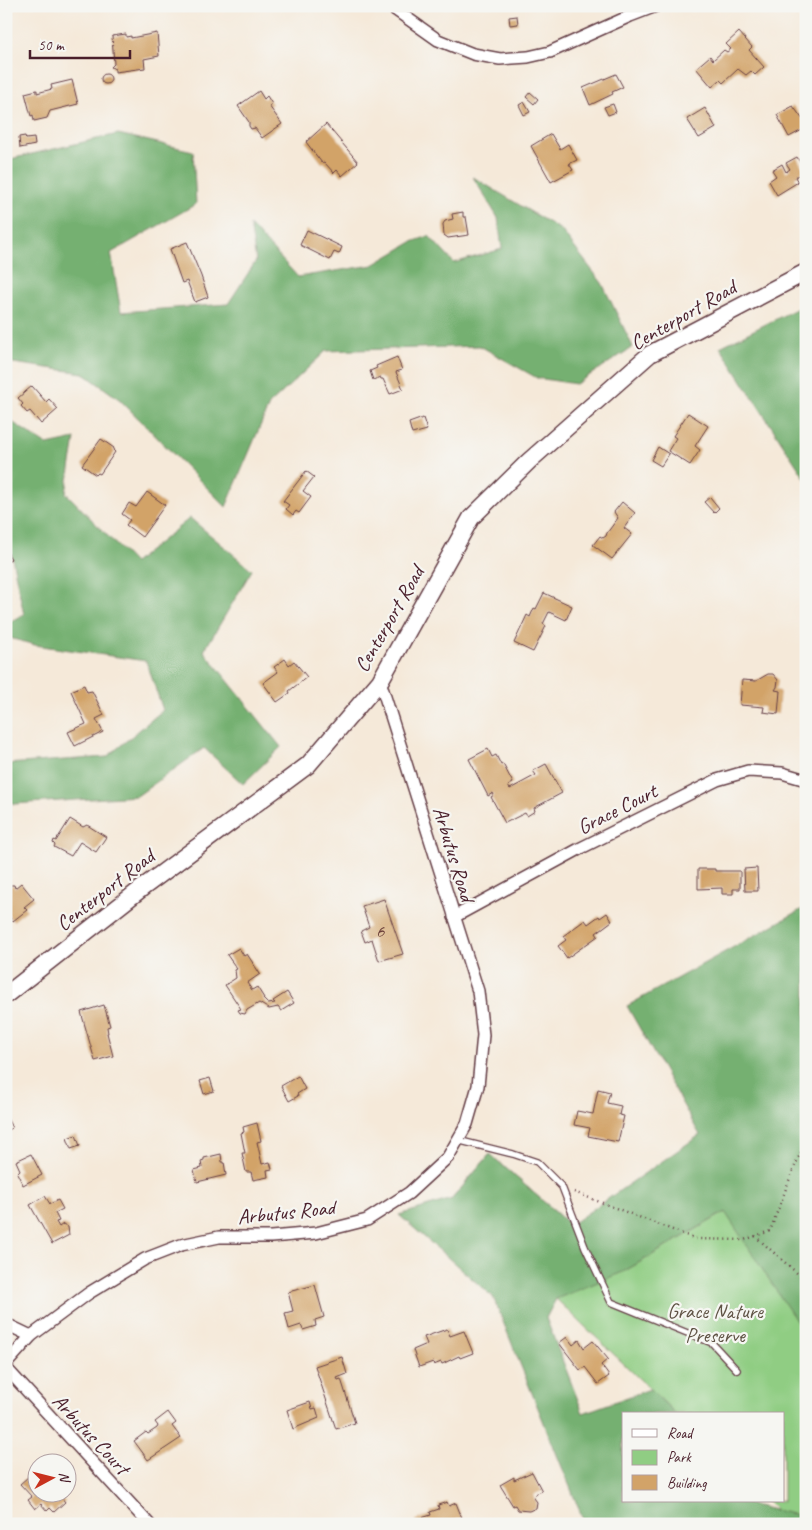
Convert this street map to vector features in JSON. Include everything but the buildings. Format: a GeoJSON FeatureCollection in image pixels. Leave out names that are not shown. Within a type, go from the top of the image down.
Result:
{"type":"FeatureCollection","features":[{"type":"Feature","properties":{"kind":"main road","name":"Centerport Road"},"geometry":{"type":"LineString","coordinates":[[6,995],[146,884],[308,765],[380,681],[471,518],[529,461],[650,354],[806,272]]}},
{"type":"Feature","properties":{"kind":"street"},"geometry":{"type":"LineString","coordinates":[[390,6],[438,40],[473,54],[500,59],[528,57],[550,52],[656,6]]}},
{"type":"Feature","properties":{"kind":"street","name":"Arbutus Road"},"geometry":{"type":"LineString","coordinates":[[6,1364],[31,1336],[89,1293],[145,1259],[181,1246],[219,1237],[271,1237],[316,1233],[367,1220],[409,1193],[448,1157],[467,1124],[478,1086],[483,1035],[478,991],[380,681]]}},
{"type":"Feature","properties":{"kind":"street","name":"Grace Court"},"geometry":{"type":"LineString","coordinates":[[454,917],[581,848],[717,780],[748,771],[782,773],[806,780]]}},
{"type":"Feature","properties":{"kind":"street"},"geometry":{"type":"LineString","coordinates":[[6,1324],[31,1336]]}},
{"type":"Feature","properties":{"kind":"street","name":"Arbutus Court"},"geometry":{"type":"LineString","coordinates":[[6,1368],[149,1524]]}},
{"type":"Feature","properties":{"kind":"lane"},"geometry":{"type":"LineString","coordinates":[[458,1140],[537,1162],[562,1187],[585,1247],[611,1302],[712,1343],[737,1370]]}},
{"type":"Feature","properties":{"kind":"path"},"geometry":{"type":"LineString","coordinates":[[562,1187],[627,1214],[696,1239],[744,1240],[770,1231],[806,1141]]}},
{"type":"Feature","properties":{"kind":"path"},"geometry":{"type":"LineString","coordinates":[[755,1236],[806,1281]]}},
{"type":"Feature","properties":{"kind":"green space"},"geometry":{"type":"Polygon","coordinates":[[[118,134],[193,151],[196,204],[111,253],[121,312],[228,304],[256,261],[250,225],[298,277],[373,265],[412,242],[429,236],[454,263],[502,249],[498,218],[473,177],[561,230],[602,283],[633,347],[576,384],[537,378],[480,346],[326,351],[269,405],[226,507],[119,399],[83,373],[6,362],[6,160],[118,134]]]}},
{"type":"Feature","properties":{"kind":"green space"},"geometry":{"type":"Polygon","coordinates":[[[806,304],[806,480],[720,347],[806,304]]]}},
{"type":"Feature","properties":{"kind":"green space"},"geometry":{"type":"Polygon","coordinates":[[[6,418],[47,445],[75,439],[66,493],[134,563],[190,518],[252,570],[204,651],[281,747],[243,784],[204,748],[137,796],[14,804],[6,800],[6,764],[107,757],[163,710],[146,661],[35,645],[6,637],[6,623],[24,615],[6,529],[6,418]]]}},
{"type":"Feature","properties":{"kind":"green space"},"geometry":{"type":"Polygon","coordinates":[[[806,907],[806,1336],[725,1212],[623,1272],[556,1299],[546,1318],[583,1413],[650,1389],[674,1412],[622,1412],[622,1502],[739,1502],[806,1517],[806,1524],[585,1524],[493,1297],[399,1215],[452,1199],[490,1154],[570,1225],[700,1135],[627,1006],[806,907]]]}},
{"type":"Feature","properties":{"kind":"green space","name":"Grace Nature Preserve"},"geometry":{"type":"Polygon","coordinates":[[[490,1154],[623,1272],[806,1165],[806,1524],[790,1524],[768,1502],[784,1502],[784,1412],[674,1412],[452,1199],[490,1154]]]}}]}
